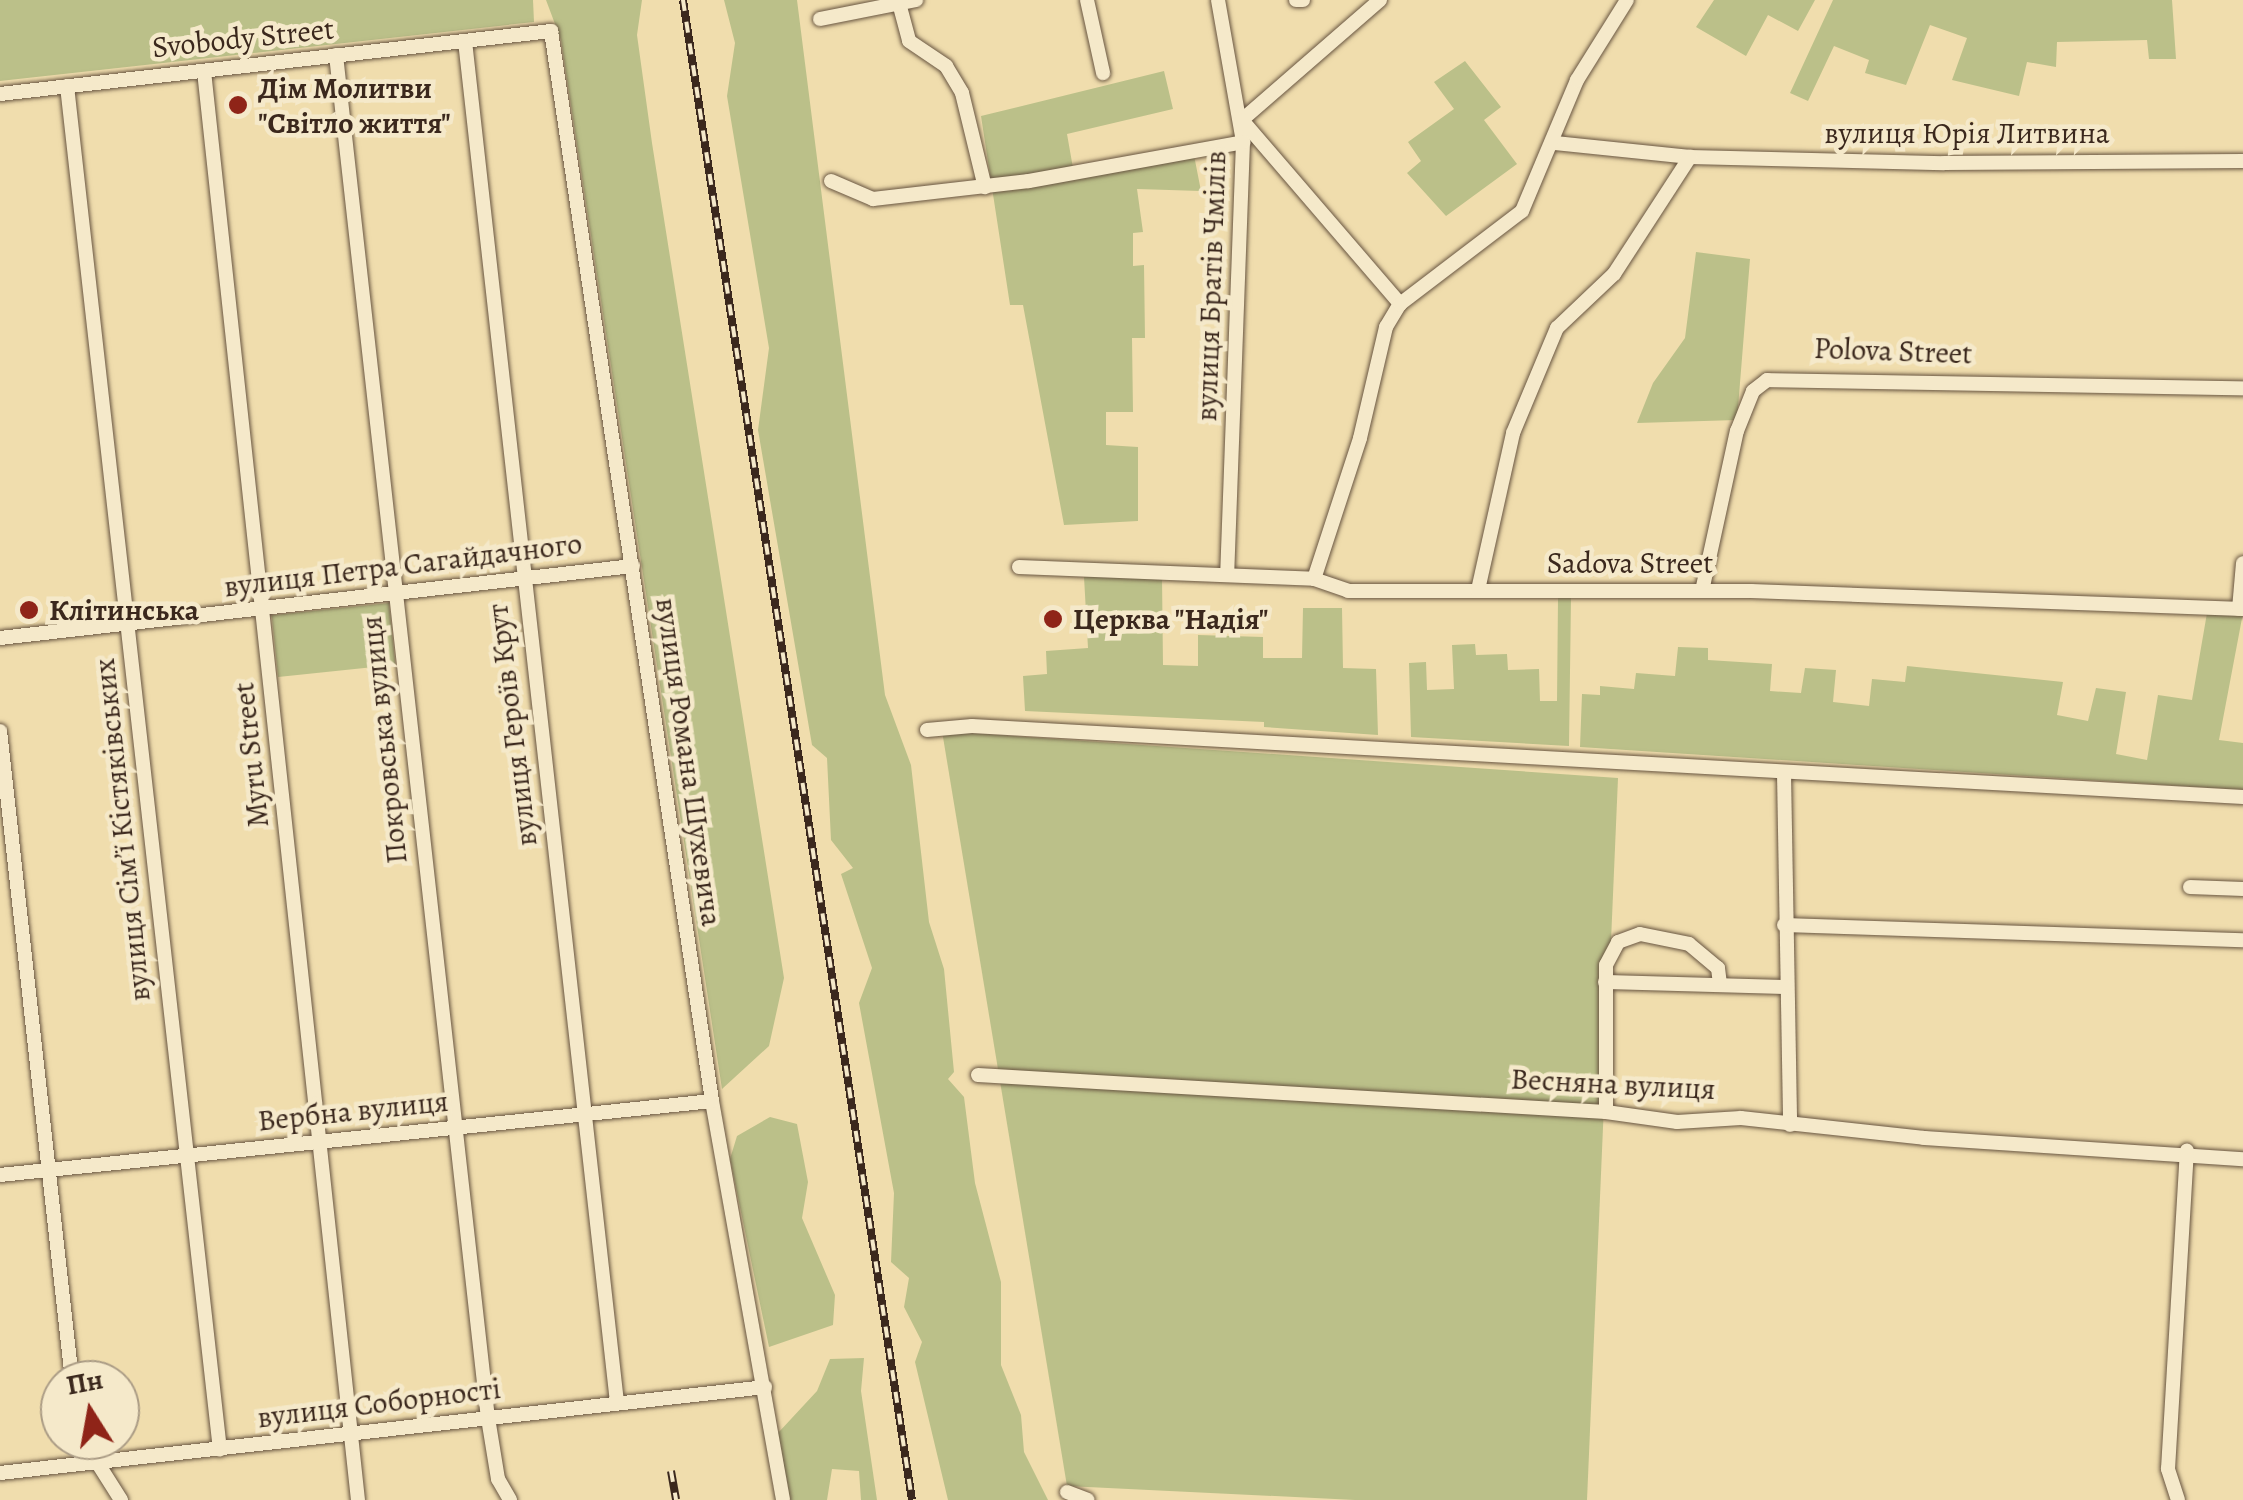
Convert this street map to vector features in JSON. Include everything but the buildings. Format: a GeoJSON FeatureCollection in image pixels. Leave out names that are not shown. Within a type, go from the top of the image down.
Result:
{"type":"FeatureCollection","features":[{"type":"Feature","properties":{"kind":"street"},"geometry":{"type":"LineString","coordinates":[[820,18],[916,0]]}},
{"type":"Feature","properties":{"kind":"street"},"geometry":{"type":"LineString","coordinates":[[1087,0],[1103,73]]}},
{"type":"Feature","properties":{"kind":"street","name":"вулиця Братів Чмілів"},"geometry":{"type":"LineString","coordinates":[[1218,0],[1243,142],[1227,575]]}},
{"type":"Feature","properties":{"kind":"street"},"geometry":{"type":"LineString","coordinates":[[1380,0],[1242,120],[1400,304]]}},
{"type":"Feature","properties":{"kind":"street"},"geometry":{"type":"LineString","coordinates":[[1314,579],[1350,476],[1386,327],[1400,304],[1522,211],[1555,143],[1585,65],[1628,0]]}},
{"type":"Feature","properties":{"kind":"street"},"geometry":{"type":"LineString","coordinates":[[899,3],[909,41],[946,66],[962,93],[986,186]]}},
{"type":"Feature","properties":{"kind":"street","name":"Svobody Street"},"geometry":{"type":"LineString","coordinates":[[0,94],[551,30]]}},
{"type":"Feature","properties":{"kind":"street","name":"вулиця Романа Шухевича"},"geometry":{"type":"LineString","coordinates":[[551,30],[712,1101],[783,1500]]}},
{"type":"Feature","properties":{"kind":"street","name":"вулиця Героїв Крут"},"geometry":{"type":"LineString","coordinates":[[464,40],[617,1403]]}},
{"type":"Feature","properties":{"kind":"street","name":"Покровська вулиця"},"geometry":{"type":"LineString","coordinates":[[336,56],[488,1418],[498,1480],[510,1500]]}},
{"type":"Feature","properties":{"kind":"street","name":"Myru Street"},"geometry":{"type":"LineString","coordinates":[[204,71],[358,1500]]}},
{"type":"Feature","properties":{"kind":"street","name":"вулиця Сімʼї Кістяківських"},"geometry":{"type":"LineString","coordinates":[[67,86],[220,1449]]}},
{"type":"Feature","properties":{"kind":"street"},"geometry":{"type":"LineString","coordinates":[[832,181],[873,199],[986,186],[1243,142]]}},
{"type":"Feature","properties":{"kind":"street","name":"вулиця Юрія Литвина"},"geometry":{"type":"LineString","coordinates":[[1555,143],[1690,156],[2243,161]]}},
{"type":"Feature","properties":{"kind":"street"},"geometry":{"type":"LineString","coordinates":[[1478,590],[1512,433],[1557,328],[1614,274],[1690,156]]}},
{"type":"Feature","properties":{"kind":"street","name":"Polova Street"},"geometry":{"type":"LineString","coordinates":[[1702,591],[1737,431],[1753,392],[1767,380],[2243,388]]}},
{"type":"Feature","properties":{"kind":"street"},"geometry":{"type":"LineString","coordinates":[[2241,609],[2243,563]]}},
{"type":"Feature","properties":{"kind":"street","name":"вулиця Петра Сагайдачного"},"geometry":{"type":"LineString","coordinates":[[0,638],[396,596],[633,566]]}},
{"type":"Feature","properties":{"kind":"street","name":"Sadova Street"},"geometry":{"type":"LineString","coordinates":[[1019,567],[1314,579],[1348,591],[1702,591],[2241,609]]}},
{"type":"Feature","properties":{"kind":"street"},"geometry":{"type":"LineString","coordinates":[[927,730],[972,726],[2243,797]]}},
{"type":"Feature","properties":{"kind":"street"},"geometry":{"type":"LineString","coordinates":[[0,732],[70,1360]]}},
{"type":"Feature","properties":{"kind":"street"},"geometry":{"type":"LineString","coordinates":[[1784,773],[1790,1125]]}},
{"type":"Feature","properties":{"kind":"street"},"geometry":{"type":"LineString","coordinates":[[2190,886],[2243,889]]}},
{"type":"Feature","properties":{"kind":"street"},"geometry":{"type":"LineString","coordinates":[[1784,925],[2243,940]]}},
{"type":"Feature","properties":{"kind":"street"},"geometry":{"type":"LineString","coordinates":[[1606,1112],[1605,982],[1618,942],[1640,934],[1688,944],[1718,968],[1720,986]]}},
{"type":"Feature","properties":{"kind":"street"},"geometry":{"type":"LineString","coordinates":[[1605,982],[1786,987]]}},
{"type":"Feature","properties":{"kind":"street","name":"Весняна вулиця"},"geometry":{"type":"LineString","coordinates":[[978,1075],[1606,1112],[1676,1122],[1741,1118],[1790,1125],[2187,1151],[2243,1159]]}},
{"type":"Feature","properties":{"kind":"street","name":"Вербна вулиця"},"geometry":{"type":"LineString","coordinates":[[0,1174],[712,1101]]}},
{"type":"Feature","properties":{"kind":"street"},"geometry":{"type":"LineString","coordinates":[[2178,1500],[2168,1469],[2187,1151]]}},
{"type":"Feature","properties":{"kind":"street","name":"вулиця Соборності"},"geometry":{"type":"LineString","coordinates":[[0,1473],[764,1387]]}},
{"type":"Feature","properties":{"kind":"street"},"geometry":{"type":"LineString","coordinates":[[89,1462],[121,1500]]}},
{"type":"Feature","properties":{"kind":"street"},"geometry":{"type":"LineString","coordinates":[[1070,1496],[1088,1500]]}},
{"type":"Feature","properties":{"kind":"green space"},"geometry":{"type":"Polygon","coordinates":[[[0,0],[533,0],[534,22],[0,81],[0,0]]]}},
{"type":"Feature","properties":{"kind":"green space"},"geometry":{"type":"Polygon","coordinates":[[[546,0],[642,0],[637,35],[652,143],[784,978],[769,1046],[722,1089],[561,40],[546,0]]]}},
{"type":"Feature","properties":{"kind":"green space"},"geometry":{"type":"Polygon","coordinates":[[[724,0],[797,0],[885,695],[911,765],[929,922],[944,969],[954,1072],[948,1079],[964,1097],[975,1183],[1001,1282],[1001,1365],[1021,1415],[1024,1452],[1048,1500],[948,1500],[915,1362],[922,1342],[904,1307],[909,1278],[891,1262],[894,1193],[859,1003],[872,968],[841,874],[853,868],[831,840],[827,758],[812,745],[758,430],[769,348],[727,96],[735,43],[724,0]]]}},
{"type":"Feature","properties":{"kind":"green space"},"geometry":{"type":"Polygon","coordinates":[[[1714,0],[1815,0],[1798,31],[1768,15],[1746,56],[1696,27],[1714,0]]]}},
{"type":"Feature","properties":{"kind":"green space"},"geometry":{"type":"Polygon","coordinates":[[[1833,0],[2172,0],[2176,59],[2149,59],[2147,40],[2057,42],[2056,67],[2027,62],[2019,96],[1952,80],[1967,38],[1930,25],[1906,85],[1865,73],[1869,60],[1834,46],[1808,101],[1790,93],[1833,0]]]}},
{"type":"Feature","properties":{"kind":"green space"},"geometry":{"type":"Polygon","coordinates":[[[1465,61],[1501,107],[1484,120],[1517,164],[1446,216],[1407,173],[1421,161],[1408,142],[1454,109],[1434,82],[1465,61]]]}},
{"type":"Feature","properties":{"kind":"green space"},"geometry":{"type":"Polygon","coordinates":[[[1164,71],[1173,109],[1067,134],[1073,168],[1192,145],[1201,191],[1137,189],[1143,232],[1133,233],[1133,266],[1144,265],[1145,338],[1132,338],[1133,412],[1106,412],[1106,445],[1138,447],[1138,521],[1064,525],[1023,305],[1010,305],[981,116],[1164,71]]]}},
{"type":"Feature","properties":{"kind":"green space"},"geometry":{"type":"Polygon","coordinates":[[[1696,252],[1750,259],[1737,420],[1637,423],[1653,383],[1685,338],[1696,252]]]}},
{"type":"Feature","properties":{"kind":"green space"},"geometry":{"type":"Polygon","coordinates":[[[1084,577],[1162,577],[1163,665],[1198,666],[1198,635],[1263,637],[1263,658],[1302,658],[1303,608],[1342,608],[1343,668],[1376,669],[1378,735],[1264,727],[1264,722],[1025,711],[1023,676],[1047,674],[1046,651],[1088,648],[1084,577]]]}},
{"type":"Feature","properties":{"kind":"green space"},"geometry":{"type":"Polygon","coordinates":[[[1558,598],[1571,598],[1569,746],[1411,737],[1409,663],[1426,662],[1427,690],[1454,689],[1452,645],[1475,644],[1476,655],[1507,654],[1508,670],[1539,669],[1540,701],[1557,701],[1558,598]]]}},
{"type":"Feature","properties":{"kind":"green space"},"geometry":{"type":"Polygon","coordinates":[[[389,603],[395,665],[278,677],[272,615],[389,603]]]}},
{"type":"Feature","properties":{"kind":"green space"},"geometry":{"type":"Polygon","coordinates":[[[2207,613],[2243,613],[2219,740],[2243,743],[2243,790],[1580,747],[1582,694],[1600,695],[1600,686],[1634,689],[1636,673],[1675,676],[1678,647],[1708,648],[1708,660],[1772,664],[1770,691],[1801,693],[1805,668],[1836,670],[1833,702],[1869,706],[1872,679],[1905,682],[1907,666],[2063,682],[2057,715],[2088,721],[2096,688],[2126,692],[2116,754],[2147,760],[2158,695],[2192,700],[2207,613]]]}},
{"type":"Feature","properties":{"kind":"green space"},"geometry":{"type":"Polygon","coordinates":[[[942,731],[1618,778],[1587,1500],[1355,1500],[1067,1486],[942,731]]]}},
{"type":"Feature","properties":{"kind":"green space"},"geometry":{"type":"Polygon","coordinates":[[[770,1117],[797,1124],[808,1182],[802,1218],[835,1295],[833,1325],[769,1347],[730,1159],[737,1136],[770,1117]]]}},
{"type":"Feature","properties":{"kind":"green space"},"geometry":{"type":"Polygon","coordinates":[[[864,1358],[861,1391],[877,1500],[861,1500],[859,1471],[832,1469],[827,1500],[790,1500],[778,1433],[817,1391],[830,1359],[864,1358]]]}},
{"type":"Feature","properties":{"kind":"railway"},"geometry":{"type":"LineString","coordinates":[[683,0],[912,1500]]}},
{"type":"Feature","properties":{"kind":"railway"},"geometry":{"type":"LineString","coordinates":[[671,1471],[676,1500]]}},
{"type":"Feature","properties":{"kind":"place","name":"Дім Молитви \"Світло життя\""},"geometry":{"type":"Point","coordinates":[238,105]}},
{"type":"Feature","properties":{"kind":"place","name":"Клітинська"},"geometry":{"type":"Point","coordinates":[29,610]}},
{"type":"Feature","properties":{"kind":"place","name":"Церква \"Надія\""},"geometry":{"type":"Point","coordinates":[1053,619]}}]}
